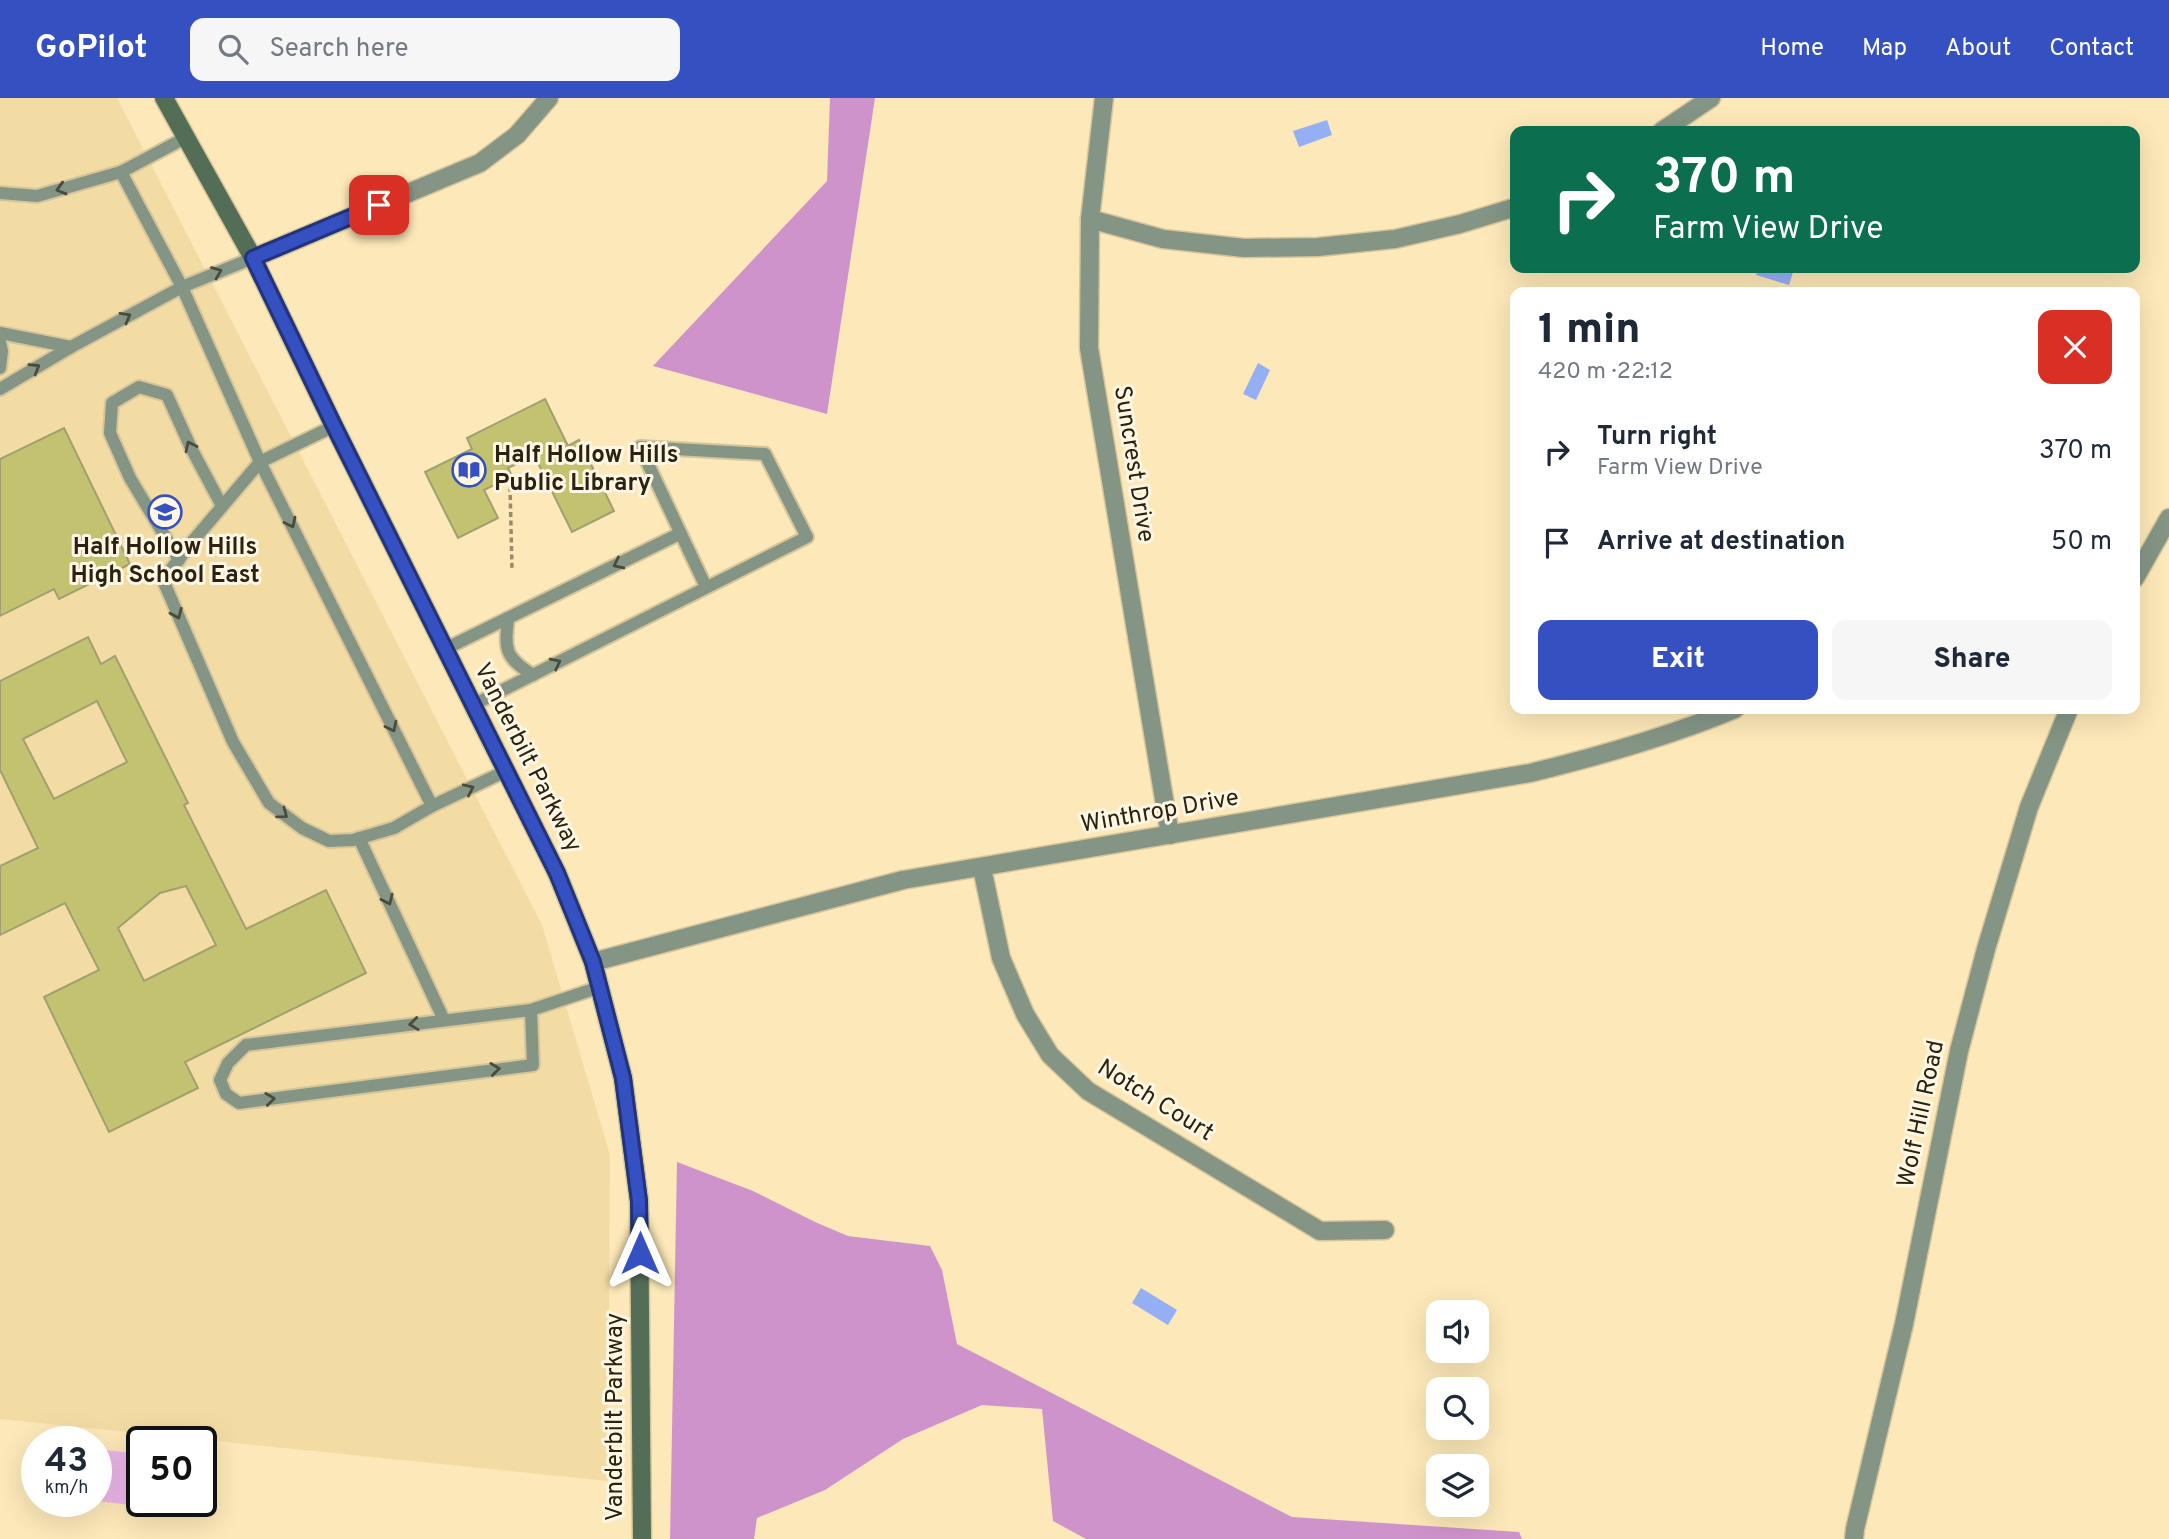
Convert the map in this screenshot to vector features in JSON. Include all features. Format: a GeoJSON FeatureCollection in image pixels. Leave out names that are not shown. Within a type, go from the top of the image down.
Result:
{"type":"FeatureCollection","features":[{"type":"Feature","properties":{"kind":"main road","name":"Vanderbilt Parkway"},"geometry":{"type":"LineString","coordinates":[[164,98],[253,258],[557,873],[593,962],[623,1078],[639,1201],[642,1539]]}},
{"type":"Feature","properties":{"kind":"street"},"geometry":{"type":"LineString","coordinates":[[253,258],[480,163],[517,135],[549,98]]}},
{"type":"Feature","properties":{"kind":"street","name":"Suncrest Drive"},"geometry":{"type":"LineString","coordinates":[[1104,98],[1090,219],[1089,348],[1170,835]]}},
{"type":"Feature","properties":{"kind":"street"},"geometry":{"type":"LineString","coordinates":[[1669,126],[1710,98]]}},
{"type":"Feature","properties":{"kind":"street"},"geometry":{"type":"LineString","coordinates":[[1090,219],[1163,239],[1244,248],[1318,247],[1395,239],[1510,209]]}},
{"type":"Feature","properties":{"kind":"street"},"geometry":{"type":"LineString","coordinates":[[2140,569],[2169,518]]}},
{"type":"Feature","properties":{"kind":"street","name":"Winthrop Drive"},"geometry":{"type":"LineString","coordinates":[[593,962],[903,880],[1530,773],[1609,754],[1723,714]]}},
{"type":"Feature","properties":{"kind":"street","name":"Wolf Hill Road"},"geometry":{"type":"LineString","coordinates":[[1854,1539],[1904,1324],[1959,1051],[1986,949],[2029,807],[2067,714]]}},
{"type":"Feature","properties":{"kind":"street","name":"Notch Court"},"geometry":{"type":"LineString","coordinates":[[982,868],[1001,958],[1026,1014],[1051,1055],[1088,1091],[1320,1231],[1385,1230]]}},
{"type":"Feature","properties":{"kind":"lane"},"geometry":{"type":"LineString","coordinates":[[0,193],[37,196],[121,172],[186,138]]}},
{"type":"Feature","properties":{"kind":"lane"},"geometry":{"type":"LineString","coordinates":[[121,172],[181,287],[260,462],[432,806]]}},
{"type":"Feature","properties":{"kind":"lane"},"geometry":{"type":"LineString","coordinates":[[0,389],[181,287],[253,258]]}},
{"type":"Feature","properties":{"kind":"lane"},"geometry":{"type":"LineString","coordinates":[[0,333],[71,347]]}},
{"type":"Feature","properties":{"kind":"lane"},"geometry":{"type":"LineString","coordinates":[[0,342],[0,368]]}},
{"type":"Feature","properties":{"kind":"lane"},"geometry":{"type":"LineString","coordinates":[[179,560],[130,478],[110,433],[112,403],[139,387],[167,395],[222,506]]}},
{"type":"Feature","properties":{"kind":"lane"},"geometry":{"type":"LineString","coordinates":[[334,426],[260,462],[163,580],[233,742],[269,803],[302,828],[328,841],[359,838],[394,828],[432,806],[506,771]]}},
{"type":"Feature","properties":{"kind":"lane"},"geometry":{"type":"LineString","coordinates":[[473,705],[807,537],[765,454],[640,447],[706,587]]}},
{"type":"Feature","properties":{"kind":"lane"},"geometry":{"type":"LineString","coordinates":[[445,649],[679,534]]}},
{"type":"Feature","properties":{"kind":"lane"},"geometry":{"type":"LineString","coordinates":[[509,618],[506,643],[508,654],[515,664],[533,675]]}},
{"type":"Feature","properties":{"kind":"lane"},"geometry":{"type":"LineString","coordinates":[[359,838],[443,1020]]}},
{"type":"Feature","properties":{"kind":"lane"},"geometry":{"type":"LineString","coordinates":[[531,1010],[533,1065],[239,1103],[226,1094],[220,1080],[228,1063],[246,1045],[531,1010],[600,987]]}},
{"type":"Feature","properties":{"kind":"path"},"geometry":{"type":"LineString","coordinates":[[506,479],[510,486],[512,569]]}},
{"type":"Feature","properties":{"kind":"shaded area","name":"Half Hollow Hills High School East"},"geometry":{"type":"Polygon","coordinates":[[[0,98],[117,98],[542,925],[610,1155],[608,1481],[217,1441],[217,1426],[126,1426],[126,1432],[112,1430],[112,1426],[69,1426],[0,1419],[0,98]]]}},
{"type":"Feature","properties":{"kind":"shaded area"},"geometry":{"type":"Polygon","coordinates":[[[830,98],[875,98],[827,414],[653,366],[827,181],[830,98]]]}},
{"type":"Feature","properties":{"kind":"shaded area"},"geometry":{"type":"Polygon","coordinates":[[[677,1162],[753,1191],[848,1236],[930,1246],[942,1270],[957,1344],[1292,1517],[1519,1532],[1522,1539],[1086,1539],[1053,1521],[1042,1409],[982,1405],[903,1439],[825,1490],[757,1518],[754,1539],[670,1539],[677,1162]]]}},
{"type":"Feature","properties":{"kind":"shaded area"},"geometry":{"type":"Polygon","coordinates":[[[112,1451],[126,1452],[126,1504],[112,1503],[112,1451]]]}},
{"type":"Feature","properties":{"kind":"water"},"geometry":{"type":"Polygon","coordinates":[[[1327,120],[1332,135],[1299,147],[1293,131],[1327,120]]]}},
{"type":"Feature","properties":{"kind":"water"},"geometry":{"type":"Polygon","coordinates":[[[1757,273],[1793,273],[1789,285],[1757,273]]]}},
{"type":"Feature","properties":{"kind":"water"},"geometry":{"type":"Polygon","coordinates":[[[1258,363],[1270,370],[1256,400],[1243,394],[1258,363]]]}},
{"type":"Feature","properties":{"kind":"water"},"geometry":{"type":"Polygon","coordinates":[[[1141,1288],[1177,1310],[1168,1325],[1132,1303],[1141,1288]]]}},
{"type":"Feature","properties":{"kind":"building","name":"Half Hollow Hills Public Library"},"geometry":{"type":"Polygon","coordinates":[[[545,399],[568,446],[579,440],[614,511],[572,532],[534,455],[508,468],[512,476],[484,490],[498,518],[458,538],[425,472],[472,449],[467,438],[545,399]]]}},
{"type":"Feature","properties":{"kind":"building","name":"Half Hollow Hills High School East"},"geometry":{"type":"Polygon","coordinates":[[[64,428],[130,564],[59,599],[54,589],[0,616],[0,459],[64,428]]]}},
{"type":"Feature","properties":{"kind":"building","name":"Half Hollow Hills High School East"},"geometry":{"type":"Polygon","coordinates":[[[88,637],[101,664],[115,656],[188,803],[184,805],[246,929],[326,890],[366,973],[185,1062],[198,1088],[109,1132],[44,997],[99,970],[65,903],[0,935],[0,866],[38,848],[0,770],[0,681],[88,637]],[[97,701],[23,739],[54,799],[127,762],[97,701]],[[186,886],[160,893],[118,928],[144,981],[216,945],[186,886]]]}},
{"type":"Feature","properties":{"kind":"place","name":"Half Hollow Hills Public Library"},"geometry":{"type":"Point","coordinates":[469,470]}},
{"type":"Feature","properties":{"kind":"place","name":"Half Hollow Hills High School East"},"geometry":{"type":"Point","coordinates":[165,512]}},
{"type":"Feature","properties":{"kind":"route"},"geometry":{"type":"LineString","coordinates":[[379,205],[253,258],[557,873],[593,962],[623,1078],[639,1201],[640,1253]]}}]}
